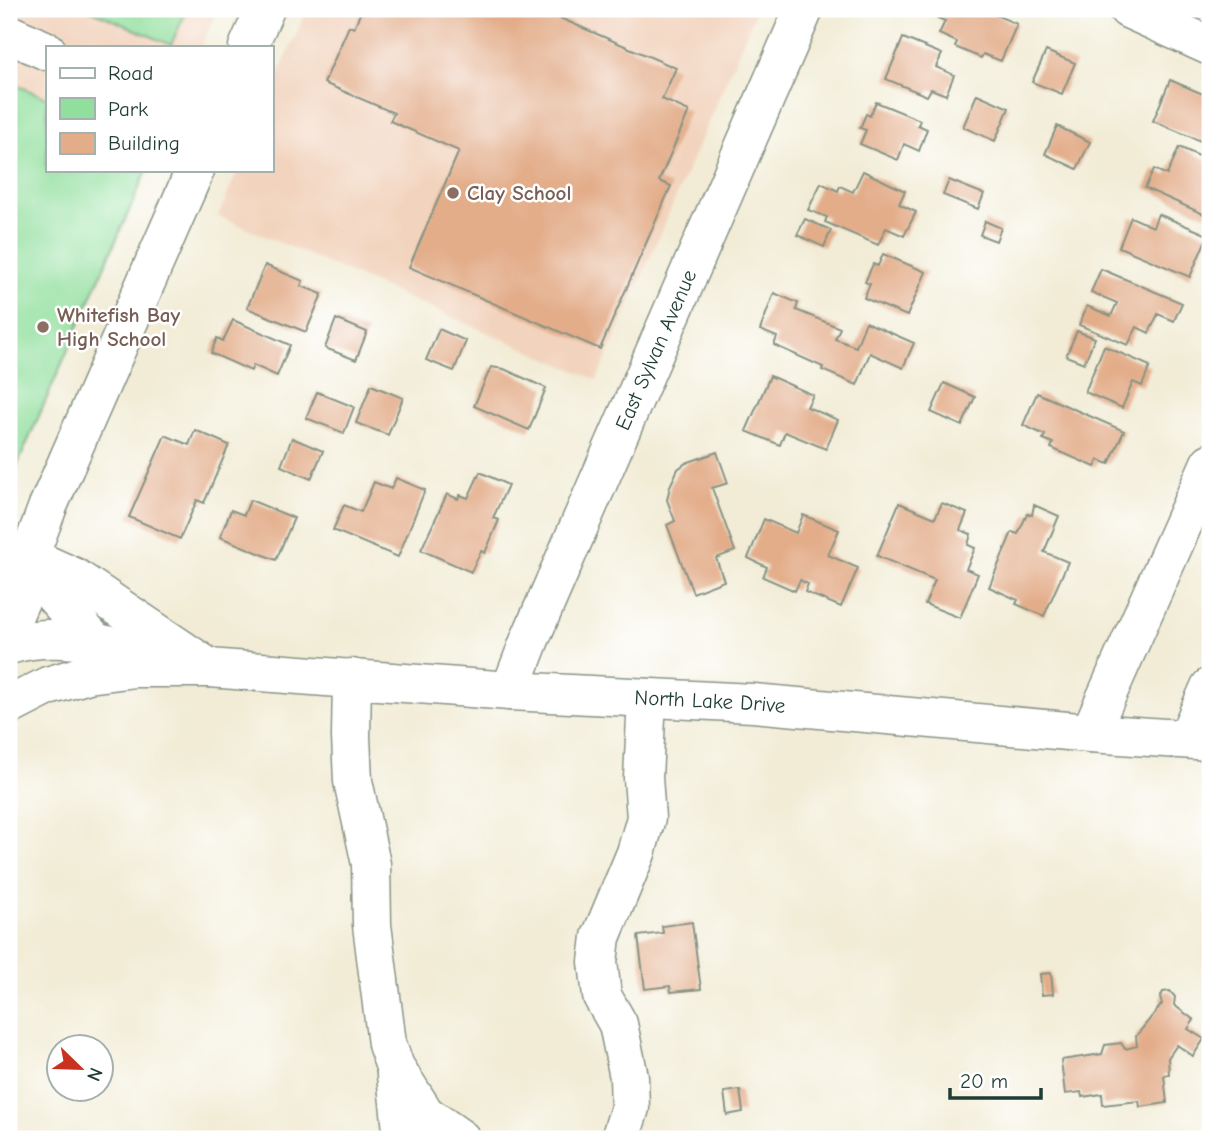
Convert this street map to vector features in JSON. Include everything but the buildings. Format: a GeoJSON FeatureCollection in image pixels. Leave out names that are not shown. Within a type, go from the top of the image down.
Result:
{"type":"FeatureCollection","features":[{"type":"Feature","properties":{"kind":"street"},"geometry":{"type":"LineString","coordinates":[[248,46],[265,9]]}},
{"type":"Feature","properties":{"kind":"street","name":"East Sylvan Avenue"},"geometry":{"type":"LineString","coordinates":[[510,691],[530,639],[804,9]]}},
{"type":"Feature","properties":{"kind":"street"},"geometry":{"type":"LineString","coordinates":[[1128,9],[1210,46]]}},
{"type":"Feature","properties":{"kind":"street"},"geometry":{"type":"LineString","coordinates":[[9,34],[46,51]]}},
{"type":"Feature","properties":{"kind":"street"},"geometry":{"type":"LineString","coordinates":[[16,558],[48,506],[194,172]]}},
{"type":"Feature","properties":{"kind":"street"},"geometry":{"type":"LineString","coordinates":[[1090,733],[1210,463]]}},
{"type":"Feature","properties":{"kind":"street"},"geometry":{"type":"LineString","coordinates":[[9,626],[26,587],[16,558]]}},
{"type":"Feature","properties":{"kind":"street"},"geometry":{"type":"LineString","coordinates":[[16,558],[48,589],[108,656]]}},
{"type":"Feature","properties":{"kind":"street"},"geometry":{"type":"LineString","coordinates":[[16,558],[74,577],[209,668]]}},
{"type":"Feature","properties":{"kind":"street","name":"North Lake Drive"},"geometry":{"type":"LineString","coordinates":[[9,645],[54,638],[108,656],[209,668],[510,691],[753,703],[1199,740]]}},
{"type":"Feature","properties":{"kind":"street","name":"North Lake Drive"},"geometry":{"type":"LineString","coordinates":[[9,706],[48,686],[88,674],[108,656]]}},
{"type":"Feature","properties":{"kind":"street"},"geometry":{"type":"LineString","coordinates":[[352,678],[353,780],[371,864],[372,925],[387,1044],[395,1067],[403,1139]]}},
{"type":"Feature","properties":{"kind":"street"},"geometry":{"type":"LineString","coordinates":[[1199,740],[1210,687]]}},
{"type":"Feature","properties":{"kind":"street"},"geometry":{"type":"LineString","coordinates":[[620,1139],[630,1108],[629,1077],[618,1024],[602,996],[598,962],[601,937],[636,853],[646,818],[643,778],[647,698]]}},
{"type":"Feature","properties":{"kind":"street"},"geometry":{"type":"LineString","coordinates":[[395,1067],[425,1114],[461,1139]]}},
{"type":"Feature","properties":{"kind":"shaded area","name":"Whitefish Bay High School"},"geometry":{"type":"Polygon","coordinates":[[[9,9],[218,9],[201,46],[46,46],[46,172],[146,172],[9,484],[9,9]]]}},
{"type":"Feature","properties":{"kind":"shaded area","name":"Clay School"},"geometry":{"type":"Polygon","coordinates":[[[307,9],[757,9],[597,380],[218,216],[237,172],[273,172],[273,87],[307,9]]]}},
{"type":"Feature","properties":{"kind":"green space"},"geometry":{"type":"Polygon","coordinates":[[[88,9],[187,9],[171,45],[88,9]]]}},
{"type":"Feature","properties":{"kind":"green space","name":"Whitefish Bay High School"},"geometry":{"type":"Polygon","coordinates":[[[9,82],[46,98],[46,172],[146,172],[9,484],[9,82]]]}},
{"type":"Feature","properties":{"kind":"place","name":"Clay School"},"geometry":{"type":"Point","coordinates":[453,193]}},
{"type":"Feature","properties":{"kind":"place","name":"Whitefish Bay High School"},"geometry":{"type":"Point","coordinates":[43,327]}}]}
